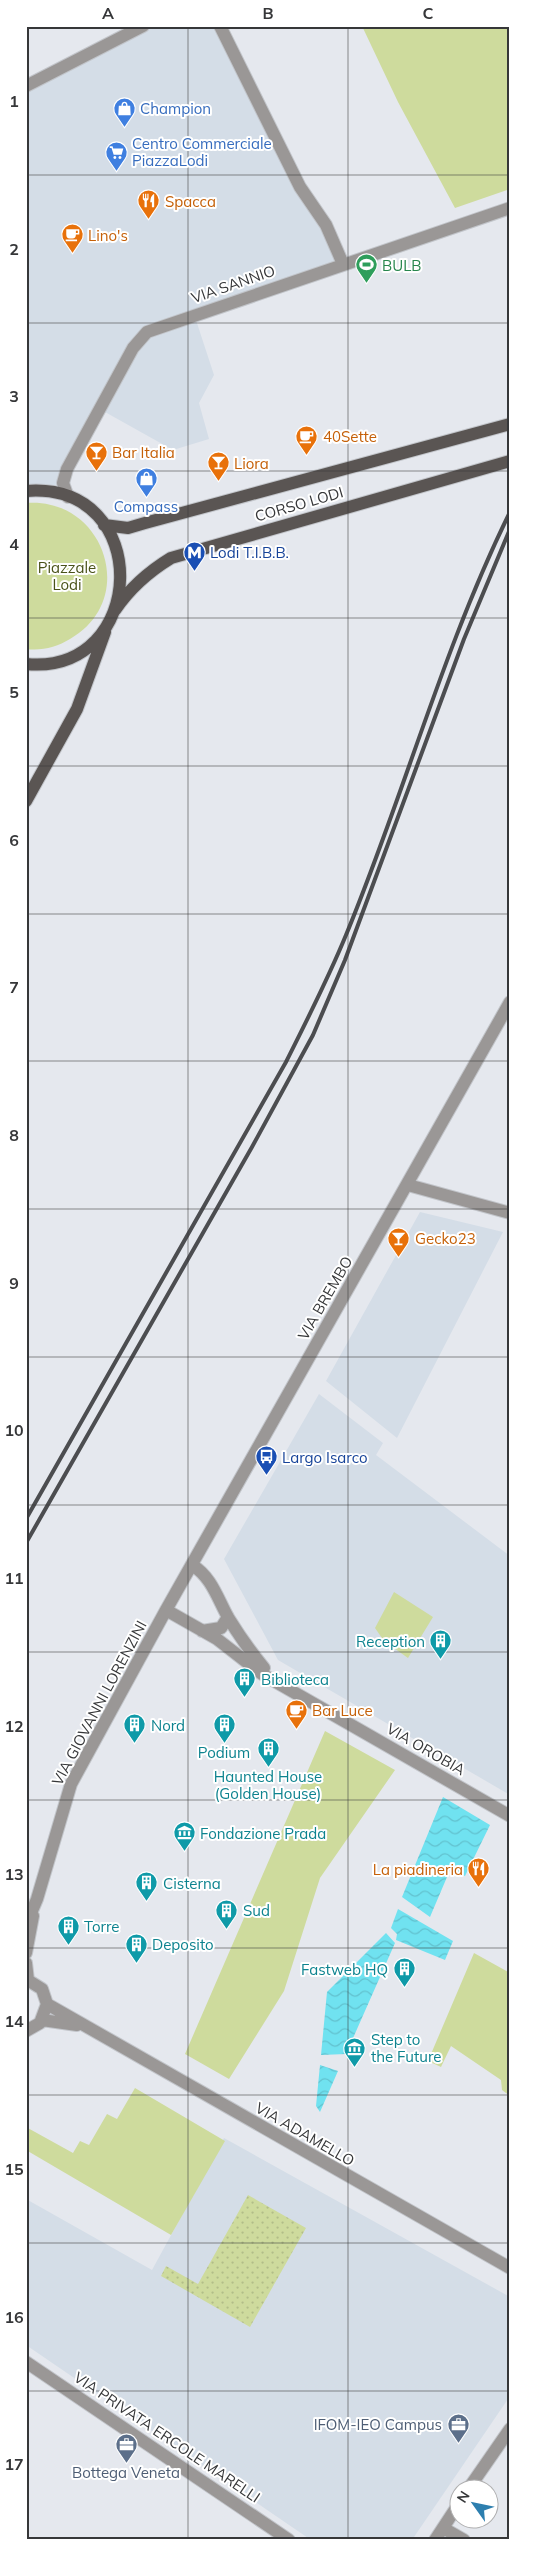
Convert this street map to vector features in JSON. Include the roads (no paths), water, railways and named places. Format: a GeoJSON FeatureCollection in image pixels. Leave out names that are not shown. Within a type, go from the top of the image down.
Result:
{"type":"FeatureCollection","features":[{"type":"Feature","properties":{"kind":"main road","name":"CORSO LODI"},"geometry":{"type":"LineString","coordinates":[[104,525],[128,528],[145,524],[510,424]]}},
{"type":"Feature","properties":{"kind":"main road","name":"CORSO LODI"},"geometry":{"type":"LineString","coordinates":[[115,610],[134,586],[156,567],[171,558],[510,461]]}},
{"type":"Feature","properties":{"kind":"main road"},"geometry":{"type":"LineString","coordinates":[[26,491],[48,492],[68,497],[87,508],[104,525],[115,544],[121,569],[121,587],[115,610],[107,625],[77,709],[26,801]]}},
{"type":"Feature","properties":{"kind":"main road"},"geometry":{"type":"LineString","coordinates":[[26,664],[49,663],[72,656],[90,644],[107,625]]}},
{"type":"Feature","properties":{"kind":"street"},"geometry":{"type":"LineString","coordinates":[[220,26],[300,186],[326,225],[343,264]]}},
{"type":"Feature","properties":{"kind":"street"},"geometry":{"type":"LineString","coordinates":[[26,86],[134,28]]}},
{"type":"Feature","properties":{"kind":"street","name":"VIA SANNIO"},"geometry":{"type":"LineString","coordinates":[[68,497],[64,483],[67,469],[133,348],[147,332],[510,208]]}},
{"type":"Feature","properties":{"kind":"street","name":"VIA BREMBO"},"geometry":{"type":"LineString","coordinates":[[166,1610],[510,1002]]}},
{"type":"Feature","properties":{"kind":"street"},"geometry":{"type":"LineString","coordinates":[[408,1185],[510,1213]]}},
{"type":"Feature","properties":{"kind":"street"},"geometry":{"type":"LineString","coordinates":[[192,1565],[201,1570],[210,1582],[244,1643],[275,1681]]}},
{"type":"Feature","properties":{"kind":"street"},"geometry":{"type":"LineString","coordinates":[[166,1610],[202,1630],[275,1681]]}},
{"type":"Feature","properties":{"kind":"street","name":"VIA GIOVANNI LORENZINI"},"geometry":{"type":"LineString","coordinates":[[26,1953],[37,1899],[71,1784],[166,1610]]}},
{"type":"Feature","properties":{"kind":"street"},"geometry":{"type":"LineString","coordinates":[[202,1630],[221,1628],[228,1617]]}},
{"type":"Feature","properties":{"kind":"street","name":"VIA OROBIA"},"geometry":{"type":"LineString","coordinates":[[275,1681],[510,1816]]}},
{"type":"Feature","properties":{"kind":"street","name":"VIA GIOVANNI LORENZINI"},"geometry":{"type":"LineString","coordinates":[[26,1925],[37,1899]]}},
{"type":"Feature","properties":{"kind":"street"},"geometry":{"type":"LineString","coordinates":[[26,1963],[27,1980],[42,1989],[47,2004],[42,2020],[26,2031]]}},
{"type":"Feature","properties":{"kind":"street"},"geometry":{"type":"LineString","coordinates":[[47,2004],[84,2027]]}},
{"type":"Feature","properties":{"kind":"street"},"geometry":{"type":"LineString","coordinates":[[42,2020],[84,2027]]}},
{"type":"Feature","properties":{"kind":"street","name":"VIA ADAMELLO"},"geometry":{"type":"LineString","coordinates":[[84,2027],[510,2268]]}},
{"type":"Feature","properties":{"kind":"street","name":"VIA PRIVATA ERCOLE MARELLI"},"geometry":{"type":"LineString","coordinates":[[26,2362],[289,2540]]}},
{"type":"Feature","properties":{"kind":"street"},"geometry":{"type":"LineString","coordinates":[[476,2478],[510,2429]]}},
{"type":"Feature","properties":{"kind":"street"},"geometry":{"type":"LineString","coordinates":[[435,2540],[448,2520]]}},
{"type":"Feature","properties":{"kind":"street"},"geometry":{"type":"LineString","coordinates":[[443,2528],[464,2540]]}},
{"type":"Feature","properties":{"kind":"water"},"geometry":{"type":"Polygon","coordinates":[[[443,1797],[490,1825],[465,1876],[450,1870],[430,1917],[402,1897],[443,1797]]]}},
{"type":"Feature","properties":{"kind":"water"},"geometry":{"type":"Polygon","coordinates":[[[398,1909],[453,1941],[445,1960],[396,1940],[397,1934],[391,1928],[398,1909]]]}},
{"type":"Feature","properties":{"kind":"water"},"geometry":{"type":"Polygon","coordinates":[[[386,1933],[395,1943],[346,2054],[321,2055],[327,1992],[386,1933]]]}},
{"type":"Feature","properties":{"kind":"water"},"geometry":{"type":"Polygon","coordinates":[[[320,2065],[338,2071],[320,2112],[316,2106],[320,2065]]]}},
{"type":"Feature","properties":{"kind":"railway"},"geometry":{"type":"LineString","coordinates":[[26,1519],[286,1062],[317,999],[367,882],[464,616],[510,512]]}},
{"type":"Feature","properties":{"kind":"railway"},"geometry":{"type":"LineString","coordinates":[[26,1543],[252,1147],[313,1035],[345,960],[464,639],[510,529]]}},
{"type":"Feature","properties":{"kind":"place","name":"Champion"},"geometry":{"type":"Point","coordinates":[124,127]}},
{"type":"Feature","properties":{"kind":"place","name":"Centro Commerciale PiazzaLodi"},"geometry":{"type":"Point","coordinates":[116,171]}},
{"type":"Feature","properties":{"kind":"place","name":"Spacca"},"geometry":{"type":"Point","coordinates":[149,220]}},
{"type":"Feature","properties":{"kind":"place","name":"Lino's"},"geometry":{"type":"Point","coordinates":[72,254]}},
{"type":"Feature","properties":{"kind":"place","name":"BULB"},"geometry":{"type":"Point","coordinates":[366,284]}},
{"type":"Feature","properties":{"kind":"place","name":"40Sette"},"geometry":{"type":"Point","coordinates":[307,455]}},
{"type":"Feature","properties":{"kind":"place","name":"Bar Italia"},"geometry":{"type":"Point","coordinates":[96,471]}},
{"type":"Feature","properties":{"kind":"place","name":"Liora"},"geometry":{"type":"Point","coordinates":[218,482]}},
{"type":"Feature","properties":{"kind":"place","name":"Compass"},"geometry":{"type":"Point","coordinates":[146,497]}},
{"type":"Feature","properties":{"kind":"place","name":"Lodi T.I.B.B."},"geometry":{"type":"Point","coordinates":[194,571]}},
{"type":"Feature","properties":{"kind":"place","name":"Gecko23"},"geometry":{"type":"Point","coordinates":[399,1257]}},
{"type":"Feature","properties":{"kind":"place","name":"Largo Isarco"},"geometry":{"type":"Point","coordinates":[266,1476]}},
{"type":"Feature","properties":{"kind":"place","name":"Reception"},"geometry":{"type":"Point","coordinates":[441,1660]}},
{"type":"Feature","properties":{"kind":"place","name":"Biblioteca"},"geometry":{"type":"Point","coordinates":[245,1698]}},
{"type":"Feature","properties":{"kind":"place","name":"Bar Luce"},"geometry":{"type":"Point","coordinates":[296,1729]}},
{"type":"Feature","properties":{"kind":"place","name":"Podium"},"geometry":{"type":"Point","coordinates":[224,1743]}},
{"type":"Feature","properties":{"kind":"place","name":"Nord"},"geometry":{"type":"Point","coordinates":[135,1744]}},
{"type":"Feature","properties":{"kind":"place","name":"Haunted House (Golden House)"},"geometry":{"type":"Point","coordinates":[268,1767]}},
{"type":"Feature","properties":{"kind":"place","name":"Fondazione Prada"},"geometry":{"type":"Point","coordinates":[184,1852]}},
{"type":"Feature","properties":{"kind":"place","name":"La piadineria"},"geometry":{"type":"Point","coordinates":[479,1888]}},
{"type":"Feature","properties":{"kind":"place","name":"Cisterna"},"geometry":{"type":"Point","coordinates":[147,1902]}},
{"type":"Feature","properties":{"kind":"place","name":"Sud"},"geometry":{"type":"Point","coordinates":[227,1929]}},
{"type":"Feature","properties":{"kind":"place","name":"Torre"},"geometry":{"type":"Point","coordinates":[68,1945]}},
{"type":"Feature","properties":{"kind":"place","name":"Deposito"},"geometry":{"type":"Point","coordinates":[136,1963]}},
{"type":"Feature","properties":{"kind":"place","name":"Fastweb HQ"},"geometry":{"type":"Point","coordinates":[404,1988]}},
{"type":"Feature","properties":{"kind":"place","name":"Step to the Future"},"geometry":{"type":"Point","coordinates":[355,2067]}},
{"type":"Feature","properties":{"kind":"place","name":"IFOM-IEO Campus"},"geometry":{"type":"Point","coordinates":[458,2443]}},
{"type":"Feature","properties":{"kind":"place","name":"Bottega Veneta"},"geometry":{"type":"Point","coordinates":[126,2463]}},
{"type":"Feature","properties":{"kind":"park label","name":"Piazzale Lodi"},"geometry":{"type":"Point","coordinates":[67,576]}}]}
